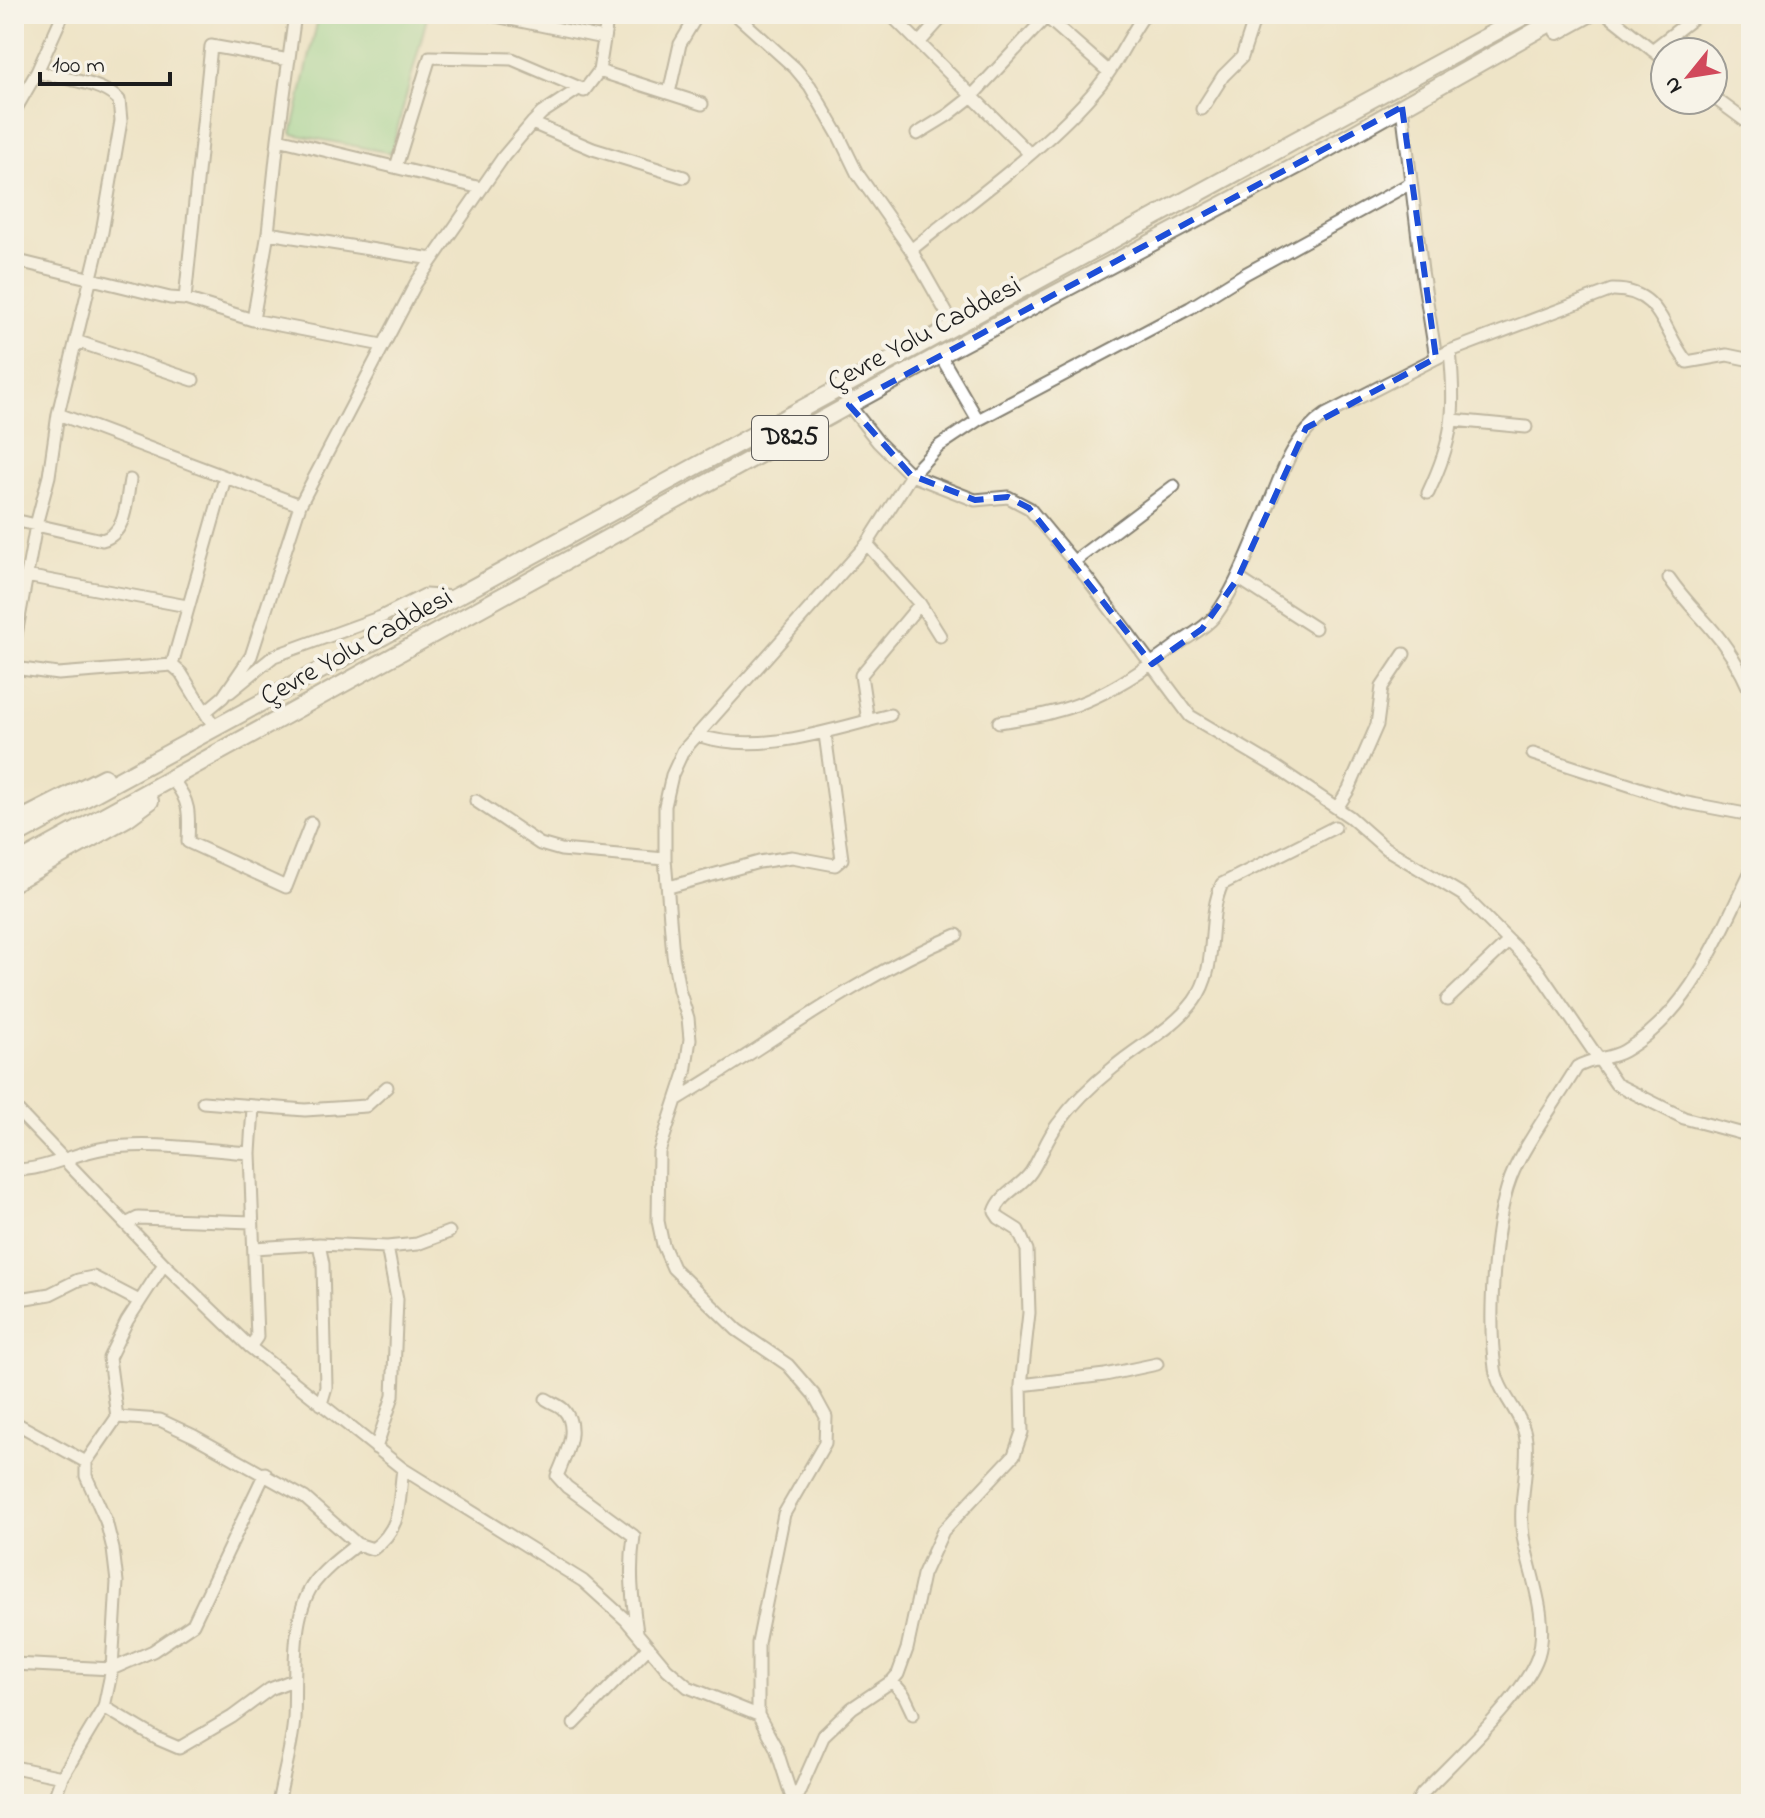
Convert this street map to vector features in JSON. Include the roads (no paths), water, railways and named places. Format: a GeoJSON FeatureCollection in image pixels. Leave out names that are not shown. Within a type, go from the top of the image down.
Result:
{"type":"FeatureCollection","features":[{"type":"Feature","properties":{"kind":"highway"},"geometry":{"type":"LineString","coordinates":[[1422,71],[1507,14]]}},
{"type":"Feature","properties":{"kind":"highway","name":"Çevre Yolu Caddesi"},"geometry":{"type":"LineString","coordinates":[[14,837],[1528,14]]}},
{"type":"Feature","properties":{"kind":"highway","name":"Çevre Yolu Caddesi"},"geometry":{"type":"LineString","coordinates":[[14,865],[940,355],[1302,163],[1566,14]]}},
{"type":"Feature","properties":{"kind":"highway"},"geometry":{"type":"LineString","coordinates":[[1440,85],[1544,39],[1589,14]]}},
{"type":"Feature","properties":{"kind":"highway"},"geometry":{"type":"LineString","coordinates":[[14,823],[80,788],[215,728]]}},
{"type":"Feature","properties":{"kind":"highway"},"geometry":{"type":"LineString","coordinates":[[14,882],[127,818],[189,771]]}},
{"type":"Feature","properties":{"kind":"street"},"geometry":{"type":"LineString","coordinates":[[14,112],[37,72],[63,14]]}},
{"type":"Feature","properties":{"kind":"street"},"geometry":{"type":"LineString","coordinates":[[253,320],[268,233],[295,14]]}},
{"type":"Feature","properties":{"kind":"street"},"geometry":{"type":"LineString","coordinates":[[486,14],[603,38]]}},
{"type":"Feature","properties":{"kind":"street"},"geometry":{"type":"LineString","coordinates":[[396,167],[430,57],[512,59],[584,91],[599,71],[608,14]]}},
{"type":"Feature","properties":{"kind":"street"},"geometry":{"type":"LineString","coordinates":[[669,93],[680,44],[698,14]]}},
{"type":"Feature","properties":{"kind":"street"},"geometry":{"type":"LineString","coordinates":[[735,14],[795,68],[810,86],[857,173],[911,250],[954,326]]}},
{"type":"Feature","properties":{"kind":"street"},"geometry":{"type":"LineString","coordinates":[[890,14],[1029,153]]}},
{"type":"Feature","properties":{"kind":"street"},"geometry":{"type":"LineString","coordinates":[[919,43],[945,14]]}},
{"type":"Feature","properties":{"kind":"street"},"geometry":{"type":"LineString","coordinates":[[911,250],[1029,153],[1085,102],[1109,72],[1145,14]]}},
{"type":"Feature","properties":{"kind":"street"},"geometry":{"type":"LineString","coordinates":[[1202,109],[1223,76],[1242,57],[1256,14]]}},
{"type":"Feature","properties":{"kind":"street"},"geometry":{"type":"LineString","coordinates":[[1607,14],[1649,48]]}},
{"type":"Feature","properties":{"kind":"street"},"geometry":{"type":"LineString","coordinates":[[917,134],[971,97],[1044,16],[1109,72]]}},
{"type":"Feature","properties":{"kind":"street"},"geometry":{"type":"LineString","coordinates":[[1670,36],[1696,16]]}},
{"type":"Feature","properties":{"kind":"street"},"geometry":{"type":"LineString","coordinates":[[185,299],[211,46],[289,60]]}},
{"type":"Feature","properties":{"kind":"street"},"geometry":{"type":"LineString","coordinates":[[599,71],[702,104]]}},
{"type":"Feature","properties":{"kind":"street"},"geometry":{"type":"LineString","coordinates":[[14,646],[36,525],[49,476],[58,414],[102,232],[121,121],[119,100],[97,87],[37,72]]}},
{"type":"Feature","properties":{"kind":"street"},"geometry":{"type":"LineString","coordinates":[[223,697],[251,656],[300,505],[382,345],[432,259],[481,188],[532,123],[580,88]]}},
{"type":"Feature","properties":{"kind":"street"},"geometry":{"type":"LineString","coordinates":[[1402,107],[1436,358]]}},
{"type":"Feature","properties":{"kind":"street"},"geometry":{"type":"LineString","coordinates":[[1729,109],[1751,125]]}},
{"type":"Feature","properties":{"kind":"street"},"geometry":{"type":"LineString","coordinates":[[532,123],[593,149],[684,177]]}},
{"type":"Feature","properties":{"kind":"street"},"geometry":{"type":"LineString","coordinates":[[278,139],[481,188]]}},
{"type":"Feature","properties":{"kind":"street"},"geometry":{"type":"LineString","coordinates":[[794,1804],[776,1748],[758,1715],[758,1643],[784,1514],[825,1443],[826,1417],[814,1395],[788,1365],[737,1330],[673,1268],[663,1245],[658,1221],[659,1152],[685,1073],[690,1039],[673,955],[665,859],[665,806],[672,775],[683,751],[867,544],[911,475],[939,446],[978,420],[1190,308],[1243,275],[1411,183]]}},
{"type":"Feature","properties":{"kind":"street"},"geometry":{"type":"LineString","coordinates":[[268,233],[432,259]]}},
{"type":"Feature","properties":{"kind":"street"},"geometry":{"type":"LineString","coordinates":[[14,260],[185,299],[253,320],[382,345]]}},
{"type":"Feature","properties":{"kind":"street"},"geometry":{"type":"LineString","coordinates":[[999,722],[1055,712],[1098,695],[1152,664],[1214,618],[1238,578],[1298,439],[1306,428],[1325,415],[1450,351],[1612,290],[1631,290],[1650,302],[1687,362],[1727,355],[1751,360]]}},
{"type":"Feature","properties":{"kind":"street"},"geometry":{"type":"LineString","coordinates":[[76,341],[193,380]]}},
{"type":"Feature","properties":{"kind":"street"},"geometry":{"type":"LineString","coordinates":[[1428,493],[1445,458],[1453,420],[1455,396],[1450,351]]}},
{"type":"Feature","properties":{"kind":"street"},"geometry":{"type":"LineString","coordinates":[[940,355],[978,420]]}},
{"type":"Feature","properties":{"kind":"street"},"geometry":{"type":"LineString","coordinates":[[849,405],[878,442],[911,475],[975,500],[1008,497],[1029,508],[1190,716],[1276,767],[1337,808],[1385,848],[1463,895],[1537,969],[1616,1084],[1684,1118],[1751,1136]]}},
{"type":"Feature","properties":{"kind":"street"},"geometry":{"type":"LineString","coordinates":[[58,414],[300,505]]}},
{"type":"Feature","properties":{"kind":"street"},"geometry":{"type":"LineString","coordinates":[[1453,420],[1526,427]]}},
{"type":"Feature","properties":{"kind":"street"},"geometry":{"type":"LineString","coordinates":[[172,665],[225,478]]}},
{"type":"Feature","properties":{"kind":"street"},"geometry":{"type":"LineString","coordinates":[[14,520],[102,540],[110,538],[123,519],[130,480]]}},
{"type":"Feature","properties":{"kind":"street"},"geometry":{"type":"LineString","coordinates":[[1073,562],[1174,486]]}},
{"type":"Feature","properties":{"kind":"street"},"geometry":{"type":"LineString","coordinates":[[867,544],[920,604],[940,636]]}},
{"type":"Feature","properties":{"kind":"street"},"geometry":{"type":"LineString","coordinates":[[26,576],[187,606]]}},
{"type":"Feature","properties":{"kind":"street"},"geometry":{"type":"LineString","coordinates":[[1238,578],[1315,628]]}},
{"type":"Feature","properties":{"kind":"street"},"geometry":{"type":"LineString","coordinates":[[1669,578],[1685,602],[1712,628],[1751,693]]}},
{"type":"Feature","properties":{"kind":"street"},"geometry":{"type":"LineString","coordinates":[[205,712],[274,656],[381,617],[425,595],[460,597]]}},
{"type":"Feature","properties":{"kind":"street"},"geometry":{"type":"LineString","coordinates":[[868,721],[861,675],[920,604]]}},
{"type":"Feature","properties":{"kind":"street"},"geometry":{"type":"LineString","coordinates":[[1337,808],[1377,725],[1382,687],[1404,654]]}},
{"type":"Feature","properties":{"kind":"street"},"geometry":{"type":"LineString","coordinates":[[14,668],[58,674],[172,665],[181,673],[215,728]]}},
{"type":"Feature","properties":{"kind":"street"},"geometry":{"type":"LineString","coordinates":[[697,735],[711,740],[752,742],[825,734],[890,715]]}},
{"type":"Feature","properties":{"kind":"street"},"geometry":{"type":"LineString","coordinates":[[669,887],[759,862],[792,857],[835,865],[842,859],[825,734]]}},
{"type":"Feature","properties":{"kind":"street"},"geometry":{"type":"LineString","coordinates":[[1533,754],[1682,802],[1751,815]]}},
{"type":"Feature","properties":{"kind":"street"},"geometry":{"type":"LineString","coordinates":[[174,782],[185,794],[190,809],[188,842],[286,887],[311,823]]}},
{"type":"Feature","properties":{"kind":"street"},"geometry":{"type":"LineString","coordinates":[[476,801],[540,844],[561,850],[665,859]]}},
{"type":"Feature","properties":{"kind":"street"},"geometry":{"type":"LineString","coordinates":[[794,1804],[824,1735],[852,1708],[892,1681],[900,1668],[923,1575],[943,1531],[1014,1455],[1022,1432],[1021,1385],[1029,1313],[1027,1250],[1018,1230],[995,1212],[999,1201],[1030,1174],[1058,1124],[1085,1093],[1114,1066],[1174,1024],[1195,999],[1206,976],[1212,948],[1214,900],[1222,884],[1335,827]]}},
{"type":"Feature","properties":{"kind":"street"},"geometry":{"type":"LineString","coordinates":[[1416,1804],[1527,1681],[1538,1656],[1541,1624],[1531,1563],[1523,1536],[1526,1438],[1522,1422],[1495,1371],[1492,1315],[1498,1238],[1514,1171],[1577,1067],[1622,1053],[1672,1013],[1704,965],[1751,871]]}},
{"type":"Feature","properties":{"kind":"street"},"geometry":{"type":"LineString","coordinates":[[676,1100],[841,993],[914,953],[957,935]]}},
{"type":"Feature","properties":{"kind":"street"},"geometry":{"type":"LineString","coordinates":[[1447,1000],[1509,941]]}},
{"type":"Feature","properties":{"kind":"street"},"geometry":{"type":"LineString","coordinates":[[203,1102],[305,1110],[366,1106],[387,1087]]}},
{"type":"Feature","properties":{"kind":"street"},"geometry":{"type":"LineString","coordinates":[[14,1107],[164,1264],[250,1347],[403,1469],[583,1581],[638,1632],[667,1669],[688,1687],[758,1715]]}},
{"type":"Feature","properties":{"kind":"street"},"geometry":{"type":"LineString","coordinates":[[250,1347],[257,1337],[250,1153],[253,1108]]}},
{"type":"Feature","properties":{"kind":"street"},"geometry":{"type":"LineString","coordinates":[[14,1170],[49,1167],[64,1159],[105,1148],[133,1146],[250,1153]]}},
{"type":"Feature","properties":{"kind":"street"},"geometry":{"type":"LineString","coordinates":[[126,1224],[138,1218],[252,1222]]}},
{"type":"Feature","properties":{"kind":"street"},"geometry":{"type":"LineString","coordinates":[[254,1248],[319,1244],[387,1247],[417,1244],[449,1232]]}},
{"type":"Feature","properties":{"kind":"street"},"geometry":{"type":"LineString","coordinates":[[319,1244],[323,1264],[326,1387],[321,1404]]}},
{"type":"Feature","properties":{"kind":"street"},"geometry":{"type":"LineString","coordinates":[[376,1448],[393,1396],[397,1299],[387,1247]]}},
{"type":"Feature","properties":{"kind":"street"},"geometry":{"type":"LineString","coordinates":[[52,1804],[62,1777],[104,1707],[112,1669],[117,1582],[113,1549],[106,1521],[86,1476],[86,1462],[117,1417],[109,1358],[127,1321],[164,1264]]}},
{"type":"Feature","properties":{"kind":"street"},"geometry":{"type":"LineString","coordinates":[[14,1300],[50,1294],[78,1280],[93,1277],[139,1301]]}},
{"type":"Feature","properties":{"kind":"street"},"geometry":{"type":"LineString","coordinates":[[1021,1385],[1105,1375],[1157,1364]]}},
{"type":"Feature","properties":{"kind":"street"},"geometry":{"type":"LineString","coordinates":[[546,1399],[563,1409],[571,1425],[571,1443],[557,1476],[567,1487],[634,1536],[630,1557],[631,1591],[638,1632]]}},
{"type":"Feature","properties":{"kind":"street"},"geometry":{"type":"LineString","coordinates":[[117,1417],[137,1417],[173,1424],[305,1498],[357,1544],[373,1549],[386,1539],[396,1524],[403,1469]]}},
{"type":"Feature","properties":{"kind":"street"},"geometry":{"type":"LineString","coordinates":[[14,1422],[86,1462]]}},
{"type":"Feature","properties":{"kind":"street"},"geometry":{"type":"LineString","coordinates":[[14,1664],[112,1669],[153,1651],[193,1624],[265,1473]]}},
{"type":"Feature","properties":{"kind":"street"},"geometry":{"type":"LineString","coordinates":[[278,1804],[294,1721],[293,1680],[303,1609],[312,1586],[357,1544]]}},
{"type":"Feature","properties":{"kind":"street"},"geometry":{"type":"LineString","coordinates":[[574,1724],[649,1647]]}},
{"type":"Feature","properties":{"kind":"street"},"geometry":{"type":"LineString","coordinates":[[104,1707],[179,1748],[232,1717],[270,1689],[293,1680]]}},
{"type":"Feature","properties":{"kind":"street"},"geometry":{"type":"LineString","coordinates":[[892,1681],[904,1695],[913,1714]]}},
{"type":"Feature","properties":{"kind":"street"},"geometry":{"type":"LineString","coordinates":[[14,1767],[62,1777]]}}]}
